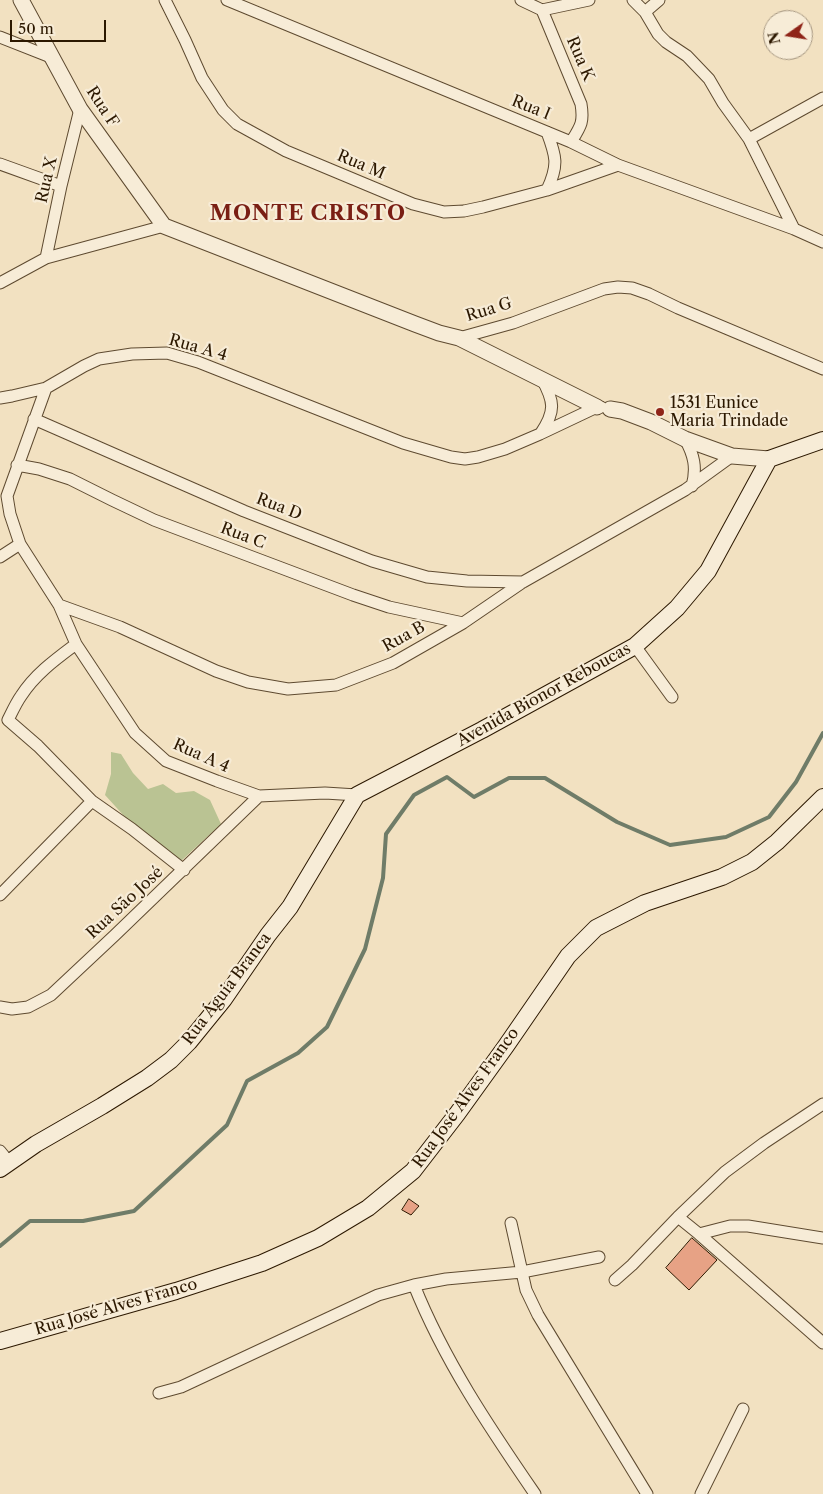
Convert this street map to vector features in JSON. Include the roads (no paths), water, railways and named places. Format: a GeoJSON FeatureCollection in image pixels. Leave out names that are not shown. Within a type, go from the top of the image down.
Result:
{"type":"FeatureCollection","features":[{"type":"Feature","properties":{"kind":"main road"},"geometry":{"type":"LineString","coordinates":[[769,459],[823,440]]}},
{"type":"Feature","properties":{"kind":"main road","name":"Avenida Bionor Reboucas"},"geometry":{"type":"LineString","coordinates":[[357,795],[482,730],[635,646],[677,608],[708,571],[769,459]]}},
{"type":"Feature","properties":{"kind":"main road","name":"Rua Águia Branca"},"geometry":{"type":"LineString","coordinates":[[3,1161],[102,1106],[147,1078],[171,1060],[189,1042],[224,998],[290,907],[357,795]]}},
{"type":"Feature","properties":{"kind":"main road","name":"Rua José Alves Franco"},"geometry":{"type":"LineString","coordinates":[[0,1340],[176,1291],[262,1263],[318,1238],[368,1208],[413,1171],[457,1114],[568,956],[596,928],[646,903],[722,877],[752,862],[777,842],[823,797]]}},
{"type":"Feature","properties":{"kind":"street","name":"Rua F"},"geometry":{"type":"LineString","coordinates":[[21,0],[80,110],[164,226]]}},
{"type":"Feature","properties":{"kind":"street","name":"Rua M"},"geometry":{"type":"LineString","coordinates":[[165,0],[202,78],[223,110],[237,124],[286,151],[413,204],[444,212],[464,211],[547,190],[618,165]]}},
{"type":"Feature","properties":{"kind":"street","name":"Rua I"},"geometry":{"type":"LineString","coordinates":[[228,0],[571,142],[618,165],[794,229],[823,242]]}},
{"type":"Feature","properties":{"kind":"street"},"geometry":{"type":"LineString","coordinates":[[521,0],[542,10],[589,0]]}},
{"type":"Feature","properties":{"kind":"street"},"geometry":{"type":"LineString","coordinates":[[632,0],[645,12],[658,34],[666,42],[688,56],[710,79],[723,103],[749,139],[794,229]]}},
{"type":"Feature","properties":{"kind":"street"},"geometry":{"type":"LineString","coordinates":[[645,12],[659,0]]}},
{"type":"Feature","properties":{"kind":"street","name":"Rua K"},"geometry":{"type":"LineString","coordinates":[[542,10],[581,104],[583,118],[579,130],[571,142]]}},
{"type":"Feature","properties":{"kind":"street"},"geometry":{"type":"LineString","coordinates":[[0,37],[52,58]]}},
{"type":"Feature","properties":{"kind":"street"},"geometry":{"type":"LineString","coordinates":[[749,139],[823,98]]}},
{"type":"Feature","properties":{"kind":"street","name":"Rua X"},"geometry":{"type":"LineString","coordinates":[[46,258],[61,186],[80,110]]}},
{"type":"Feature","properties":{"kind":"street"},"geometry":{"type":"LineString","coordinates":[[546,132],[554,151],[555,163],[554,175],[547,190]]}},
{"type":"Feature","properties":{"kind":"street"},"geometry":{"type":"LineString","coordinates":[[0,164],[61,186]]}},
{"type":"Feature","properties":{"kind":"street"},"geometry":{"type":"LineString","coordinates":[[0,283],[46,258],[164,226]]}},
{"type":"Feature","properties":{"kind":"street","name":"Rua G"},"geometry":{"type":"LineString","coordinates":[[164,226],[415,324],[459,338],[513,323],[604,288],[632,288],[823,369]]}},
{"type":"Feature","properties":{"kind":"street"},"geometry":{"type":"LineString","coordinates":[[459,338],[604,408],[622,411],[652,422],[685,439],[732,456],[769,459]]}},
{"type":"Feature","properties":{"kind":"street","name":"Rua A 4"},"geometry":{"type":"LineString","coordinates":[[259,796],[166,761],[135,733],[76,644],[59,605],[20,544],[4,493],[17,465],[46,388],[99,359],[132,354],[167,353],[198,362],[403,443],[451,457],[465,459],[505,449],[604,408]]}},
{"type":"Feature","properties":{"kind":"street"},"geometry":{"type":"LineString","coordinates":[[540,434],[550,420],[552,405],[549,391],[541,378]]}},
{"type":"Feature","properties":{"kind":"street"},"geometry":{"type":"LineString","coordinates":[[0,398],[46,388]]}},
{"type":"Feature","properties":{"kind":"street","name":"Rua D"},"geometry":{"type":"LineString","coordinates":[[34,419],[244,511],[372,561],[427,577],[467,581],[523,582]]}},
{"type":"Feature","properties":{"kind":"street"},"geometry":{"type":"LineString","coordinates":[[685,439],[695,463],[695,476],[692,486]]}},
{"type":"Feature","properties":{"kind":"street","name":"Rua B"},"geometry":{"type":"LineString","coordinates":[[59,605],[120,627],[216,671],[248,682],[288,689],[336,685],[393,663],[462,623],[523,582],[692,486],[732,456]]}},
{"type":"Feature","properties":{"kind":"street","name":"Rua C"},"geometry":{"type":"LineString","coordinates":[[17,465],[39,469],[70,479],[154,520],[353,595],[389,607],[462,623]]}},
{"type":"Feature","properties":{"kind":"street"},"geometry":{"type":"LineString","coordinates":[[0,557],[20,544]]}},
{"type":"Feature","properties":{"kind":"street"},"geometry":{"type":"LineString","coordinates":[[76,644],[53,661],[34,679],[4,724],[38,746],[92,801],[132,829],[184,870]]}},
{"type":"Feature","properties":{"kind":"street"},"geometry":{"type":"LineString","coordinates":[[635,646],[672,698]]}},
{"type":"Feature","properties":{"kind":"street"},"geometry":{"type":"LineString","coordinates":[[259,796],[325,793],[357,795]]}},
{"type":"Feature","properties":{"kind":"street","name":"Rua São José"},"geometry":{"type":"LineString","coordinates":[[0,1008],[28,1007],[51,994],[184,870],[259,796]]}},
{"type":"Feature","properties":{"kind":"street"},"geometry":{"type":"LineString","coordinates":[[0,895],[92,801]]}},
{"type":"Feature","properties":{"kind":"street"},"geometry":{"type":"LineString","coordinates":[[616,1280],[725,1172],[764,1143],[823,1104]]}},
{"type":"Feature","properties":{"kind":"street"},"geometry":{"type":"LineString","coordinates":[[678,1218],[699,1234],[823,1343]]}},
{"type":"Feature","properties":{"kind":"street"},"geometry":{"type":"LineString","coordinates":[[511,1223],[526,1290],[538,1315],[647,1494]]}},
{"type":"Feature","properties":{"kind":"street"},"geometry":{"type":"LineString","coordinates":[[699,1234],[730,1226],[748,1226],[823,1238]]}},
{"type":"Feature","properties":{"kind":"street"},"geometry":{"type":"LineString","coordinates":[[159,1393],[181,1387],[378,1295],[414,1285],[480,1275],[522,1272],[599,1256]]}},
{"type":"Feature","properties":{"kind":"street"},"geometry":{"type":"LineString","coordinates":[[414,1285],[444,1353],[491,1430],[535,1494]]}},
{"type":"Feature","properties":{"kind":"street"},"geometry":{"type":"LineString","coordinates":[[701,1494],[743,1409]]}},
{"type":"Feature","properties":{"kind":"waterway"},"geometry":{"type":"LineString","coordinates":[[0,1246],[30,1221],[83,1221],[134,1211],[227,1125],[247,1081],[298,1053],[327,1027],[365,949],[383,878],[386,834],[414,795],[447,777],[474,797],[509,778],[545,778],[617,822],[670,845],[726,837],[769,817],[796,782],[823,733]]}},
{"type":"Feature","properties":{"kind":"place","name":"1531 Eunice Maria Trindade"},"geometry":{"type":"Point","coordinates":[660,412]}},
{"type":"Feature","properties":{"kind":"district","name":"MONTE CRISTO"},"geometry":{"type":"Point","coordinates":[308,214]}}]}
